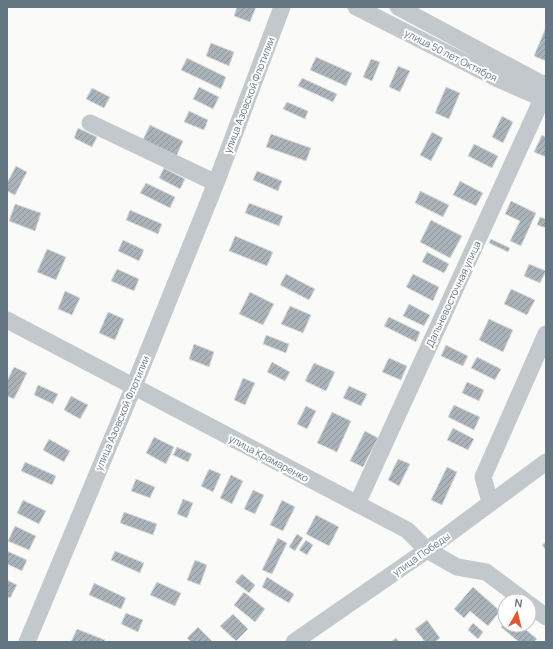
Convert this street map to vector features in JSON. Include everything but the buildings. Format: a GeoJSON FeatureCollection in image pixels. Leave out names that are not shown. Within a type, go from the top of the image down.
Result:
{"type":"FeatureCollection","features":[{"type":"Feature","properties":{"kind":"street","name":"улица Азовской Флотилии"},"geometry":{"type":"LineString","coordinates":[[27,642],[134,386],[216,183],[282,7]]}},
{"type":"Feature","properties":{"kind":"street","name":"улица 50 лет Октября"},"geometry":{"type":"LineString","coordinates":[[356,7],[498,79],[544,92]]}},
{"type":"Feature","properties":{"kind":"street","name":"улица 50 лет Октября"},"geometry":{"type":"LineString","coordinates":[[398,7],[544,92]]}},
{"type":"Feature","properties":{"kind":"street","name":"Дальневосточная улица"},"geometry":{"type":"LineString","coordinates":[[357,504],[544,92]]}},
{"type":"Feature","properties":{"kind":"street"},"geometry":{"type":"LineString","coordinates":[[90,122],[216,183]]}},
{"type":"Feature","properties":{"kind":"street","name":"улица Крамаренко"},"geometry":{"type":"LineString","coordinates":[[7,320],[407,530],[427,550],[457,567],[486,572],[514,593]]}},
{"type":"Feature","properties":{"kind":"street"},"geometry":{"type":"LineString","coordinates":[[490,502],[483,478],[546,334]]}},
{"type":"Feature","properties":{"kind":"street","name":"улица Победы"},"geometry":{"type":"LineString","coordinates":[[294,642],[427,550],[546,462]]}},
{"type":"Feature","properties":{"kind":"street"},"geometry":{"type":"LineString","coordinates":[[537,610],[546,617]]}}]}
